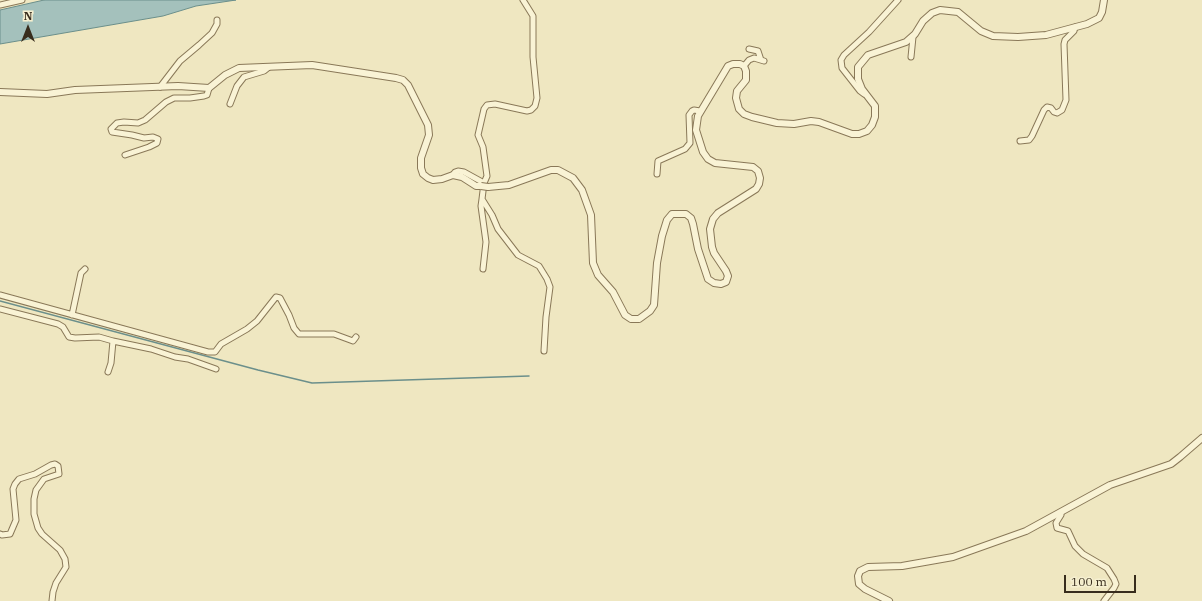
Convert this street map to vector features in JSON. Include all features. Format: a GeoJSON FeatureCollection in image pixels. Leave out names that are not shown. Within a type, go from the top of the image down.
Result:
{"type":"FeatureCollection","features":[{"type":"Feature","properties":{"kind":"street"},"geometry":{"type":"LineString","coordinates":[[0,5],[22,0]]}},
{"type":"Feature","properties":{"kind":"street"},"geometry":{"type":"LineString","coordinates":[[483,269],[486,242],[481,206],[487,176],[483,148],[478,135],[484,109],[487,105],[495,104],[527,111],[536,106],[537,98],[533,57],[534,16],[523,0]]}},
{"type":"Feature","properties":{"kind":"street"},"geometry":{"type":"LineString","coordinates":[[871,100],[860,91],[842,68],[841,60],[844,55],[869,32],[898,0]]}},
{"type":"Feature","properties":{"kind":"street"},"geometry":{"type":"LineString","coordinates":[[744,66],[747,76],[746,80],[736,91],[736,104],[744,114],[783,123],[794,124],[811,121],[819,122],[852,134],[859,134],[867,131],[872,126],[875,117],[875,106],[860,84],[858,79],[858,67],[868,55],[906,42],[913,36],[927,17],[932,13],[940,10],[958,12],[981,31],[993,36],[1018,37],[1046,35],[1087,24],[1099,18],[1102,12],[1104,0]]}},
{"type":"Feature","properties":{"kind":"street"},"geometry":{"type":"LineString","coordinates":[[160,86],[180,61],[200,45],[212,32],[217,24],[217,20]]}},
{"type":"Feature","properties":{"kind":"street"},"geometry":{"type":"LineString","coordinates":[[1020,141],[1029,140],[1044,110],[1051,108],[1054,112],[1060,112],[1062,110],[1066,95],[1064,44],[1065,40],[1074,31],[1075,27]]}},
{"type":"Feature","properties":{"kind":"street"},"geometry":{"type":"LineString","coordinates":[[911,56],[913,36]]}},
{"type":"Feature","properties":{"kind":"street"},"geometry":{"type":"LineString","coordinates":[[744,66],[749,60],[754,58],[762,60],[758,51],[748,49]]}},
{"type":"Feature","properties":{"kind":"street"},"geometry":{"type":"LineString","coordinates":[[124,155],[149,147],[157,143],[158,139],[153,137],[144,138],[112,132],[111,129],[117,123],[138,123],[145,120],[166,102],[174,98],[204,96],[208,94],[209,88],[225,75],[239,68],[312,65],[403,80],[408,85],[428,125],[430,135],[421,158],[420,168],[423,174],[428,178],[433,180],[442,179],[453,175],[462,177],[476,186],[509,185],[551,170],[558,170],[573,178],[582,190],[592,215],[593,263],[598,275],[613,292],[625,315],[631,319],[639,319],[650,311],[654,305],[657,263],[662,236],[667,220],[672,214],[686,214],[691,218],[698,249],[708,279],[714,283],[721,284],[726,282],[728,276],[726,271],[714,253],[712,247],[710,229],[713,219],[718,213],[756,189],[760,178],[758,172],[753,167],[715,163],[708,159],[703,152],[696,130],[697,119],[700,112],[728,66],[734,64],[744,66]]}},
{"type":"Feature","properties":{"kind":"street"},"geometry":{"type":"LineString","coordinates":[[230,104],[237,86],[244,77],[264,71],[269,67]]}},
{"type":"Feature","properties":{"kind":"street"},"geometry":{"type":"LineString","coordinates":[[0,92],[47,94],[75,90],[160,86],[209,88]]}},
{"type":"Feature","properties":{"kind":"street"},"geometry":{"type":"LineString","coordinates":[[657,174],[658,161],[686,149],[690,143],[689,115],[694,110],[700,112]]}},
{"type":"Feature","properties":{"kind":"street"},"geometry":{"type":"LineString","coordinates":[[482,199],[492,215],[498,229],[518,255],[539,266],[547,279],[550,287],[544,351]]}},
{"type":"Feature","properties":{"kind":"street"},"geometry":{"type":"LineString","coordinates":[[72,315],[81,273],[85,269]]}},
{"type":"Feature","properties":{"kind":"street"},"geometry":{"type":"LineString","coordinates":[[0,295],[208,352],[215,352],[221,344],[247,329],[257,321],[276,297],[280,298],[294,328],[299,334],[334,334],[353,341],[356,337]]}},
{"type":"Feature","properties":{"kind":"street"},"geometry":{"type":"LineString","coordinates":[[0,309],[58,324],[63,327],[69,337],[99,338],[151,349],[174,358],[188,359],[216,369]]}},
{"type":"Feature","properties":{"kind":"street"},"geometry":{"type":"LineString","coordinates":[[108,372],[111,363],[113,341]]}},
{"type":"Feature","properties":{"kind":"street"},"geometry":{"type":"LineString","coordinates":[[889,601],[865,589],[859,584],[858,576],[860,571],[868,567],[902,566],[953,557],[1026,531],[1110,485],[1171,464],[1202,438]]}},
{"type":"Feature","properties":{"kind":"street"},"geometry":{"type":"LineString","coordinates":[[0,534],[10,534],[16,520],[13,489],[18,479],[35,474],[45,467],[56,464],[58,466],[59,474],[44,479],[36,490],[34,499],[34,514],[38,528],[42,534],[60,550],[65,559],[66,567],[56,583],[52,601]]}},
{"type":"Feature","properties":{"kind":"street"},"geometry":{"type":"LineString","coordinates":[[1061,512],[1061,515],[1056,523],[1057,528],[1068,531],[1075,546],[1083,554],[1107,568],[1114,579],[1116,584],[1104,601]]}},
{"type":"Feature","properties":{"kind":"water"},"geometry":{"type":"Polygon","coordinates":[[[44,0],[236,0],[196,6],[163,16],[0,44],[0,10],[44,0]]]}},
{"type":"Feature","properties":{"kind":"waterway"},"geometry":{"type":"LineString","coordinates":[[0,301],[312,383],[529,376]]}}]}
